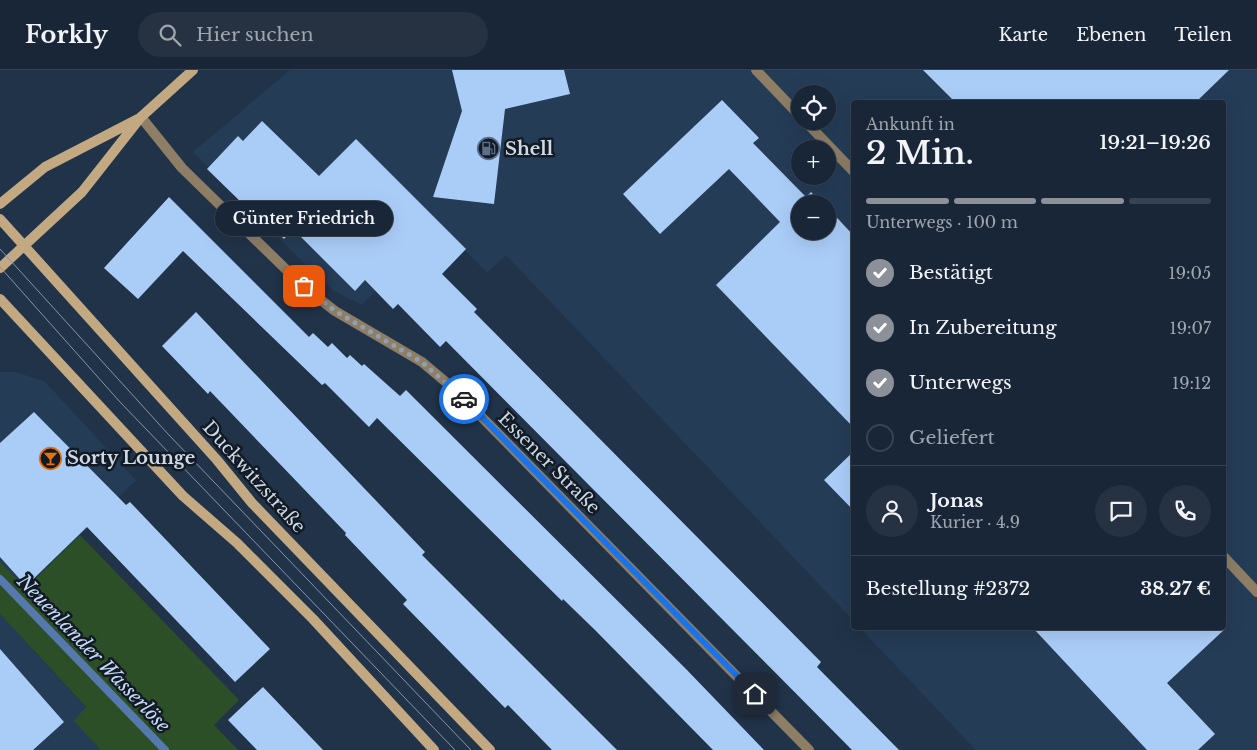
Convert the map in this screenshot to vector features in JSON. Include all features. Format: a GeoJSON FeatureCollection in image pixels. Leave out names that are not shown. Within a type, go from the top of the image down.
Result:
{"type":"FeatureCollection","features":[{"type":"Feature","properties":{"kind":"main road"},"geometry":{"type":"LineString","coordinates":[[0,268],[82,192],[141,117],[193,70]]}},
{"type":"Feature","properties":{"kind":"main road"},"geometry":{"type":"LineString","coordinates":[[0,204],[45,167],[141,117]]}},
{"type":"Feature","properties":{"kind":"main road","name":"Duckwitzstraße"},"geometry":{"type":"LineString","coordinates":[[0,219],[217,460],[252,503],[490,750]]}},
{"type":"Feature","properties":{"kind":"main road"},"geometry":{"type":"LineString","coordinates":[[0,299],[183,496],[237,543],[313,619],[434,750]]}},
{"type":"Feature","properties":{"kind":"street"},"geometry":{"type":"LineString","coordinates":[[756,70],[791,107]]}},
{"type":"Feature","properties":{"kind":"street","name":"Essener Straße"},"geometry":{"type":"LineString","coordinates":[[141,117],[182,168],[304,286],[335,311],[422,362],[454,389],[809,750]]}},
{"type":"Feature","properties":{"kind":"street"},"geometry":{"type":"LineString","coordinates":[[814,130],[851,169]]}},
{"type":"Feature","properties":{"kind":"street"},"geometry":{"type":"LineString","coordinates":[[1226,559],[1257,592]]}},
{"type":"Feature","properties":{"kind":"shaded area"},"geometry":{"type":"Polygon","coordinates":[[[290,70],[1257,70],[1257,750],[976,750],[862,630],[1226,630],[1226,100],[851,100],[851,618],[506,255],[487,273],[440,225],[362,305],[334,291],[193,152],[290,70]]]}},
{"type":"Feature","properties":{"kind":"shaded area"},"geometry":{"type":"Polygon","coordinates":[[[0,372],[15,372],[44,381],[136,480],[26,588],[0,600],[0,372]]]}},
{"type":"Feature","properties":{"kind":"shaded area"},"geometry":{"type":"Polygon","coordinates":[[[0,614],[86,708],[103,750],[0,750],[0,614]]]}},
{"type":"Feature","properties":{"kind":"green space"},"geometry":{"type":"Polygon","coordinates":[[[80,535],[239,700],[214,725],[238,750],[101,750],[74,721],[86,707],[0,614],[0,562],[26,588],[80,535]]]}},
{"type":"Feature","properties":{"kind":"building"},"geometry":{"type":"Polygon","coordinates":[[[452,70],[564,70],[570,94],[505,109],[494,204],[433,197],[462,111],[452,70]]]}},
{"type":"Feature","properties":{"kind":"building"},"geometry":{"type":"Polygon","coordinates":[[[923,70],[1229,70],[1198,100],[953,100],[923,70]]]}},
{"type":"Feature","properties":{"kind":"building"},"geometry":{"type":"Polygon","coordinates":[[[722,100],[759,138],[753,143],[791,182],[791,185],[794,185],[804,195],[791,195],[791,240],[836,240],[836,217],[851,233],[851,425],[716,285],[780,222],[729,169],[660,234],[623,194],[722,100]]]}},
{"type":"Feature","properties":{"kind":"building"},"geometry":{"type":"Polygon","coordinates":[[[262,121],[319,176],[356,139],[466,249],[442,274],[477,309],[474,312],[821,662],[817,667],[899,750],[852,750],[446,341],[440,347],[398,304],[393,309],[365,280],[355,291],[293,229],[284,239],[248,203],[245,206],[207,169],[238,136],[243,141],[262,121]]]}},
{"type":"Feature","properties":{"kind":"building"},"geometry":{"type":"Polygon","coordinates":[[[169,197],[309,337],[313,333],[328,347],[332,343],[347,358],[350,355],[362,366],[364,364],[400,396],[406,390],[687,670],[764,750],[713,750],[596,631],[563,599],[562,601],[377,418],[369,427],[325,383],[322,385],[183,251],[138,299],[104,268],[169,197]]]}},
{"type":"Feature","properties":{"kind":"building"},"geometry":{"type":"Polygon","coordinates":[[[196,312],[425,552],[422,555],[617,750],[552,750],[508,705],[505,708],[403,604],[407,600],[345,535],[346,533],[210,391],[208,394],[162,346],[196,312]]]}},
{"type":"Feature","properties":{"kind":"building"},"geometry":{"type":"Polygon","coordinates":[[[34,412],[126,505],[130,502],[270,649],[235,682],[87,527],[26,586],[0,557],[0,443],[34,412]]]}},
{"type":"Feature","properties":{"kind":"building"},"geometry":{"type":"Polygon","coordinates":[[[851,454],[851,508],[824,480],[851,454]]]}},
{"type":"Feature","properties":{"kind":"building"},"geometry":{"type":"Polygon","coordinates":[[[1035,630],[1224,630],[1167,683],[1215,734],[1198,750],[1147,750],[1035,630]]]}},
{"type":"Feature","properties":{"kind":"building"},"geometry":{"type":"Polygon","coordinates":[[[0,649],[64,722],[33,750],[0,750],[0,649]]]}},
{"type":"Feature","properties":{"kind":"building"},"geometry":{"type":"Polygon","coordinates":[[[263,687],[323,750],[257,750],[228,720],[263,687]]]}},
{"type":"Feature","properties":{"kind":"waterway","name":"Neuenlander Wasserlöse"},"geometry":{"type":"LineString","coordinates":[[0,579],[165,750]]}},
{"type":"Feature","properties":{"kind":"tram line"},"geometry":{"type":"LineString","coordinates":[[0,249],[168,434],[471,750]]}},
{"type":"Feature","properties":{"kind":"tram line"},"geometry":{"type":"LineString","coordinates":[[0,267],[120,402],[455,750]]}},
{"type":"Feature","properties":{"kind":"way so far"},"geometry":{"type":"LineString","coordinates":[[304,286],[335,311],[422,362],[464,399]]}},
{"type":"Feature","properties":{"kind":"place","name":"Shell"},"geometry":{"type":"Point","coordinates":[489,149]}},
{"type":"Feature","properties":{"kind":"place","name":"Günter Friedrich"},"geometry":{"type":"Point","coordinates":[304,286]}},
{"type":"Feature","properties":{"kind":"place","name":"Sorty Lounge"},"geometry":{"type":"Point","coordinates":[51,458]}},
{"type":"Feature","properties":{"kind":"route"},"geometry":{"type":"LineString","coordinates":[[464,399],[755,694]]}}]}
